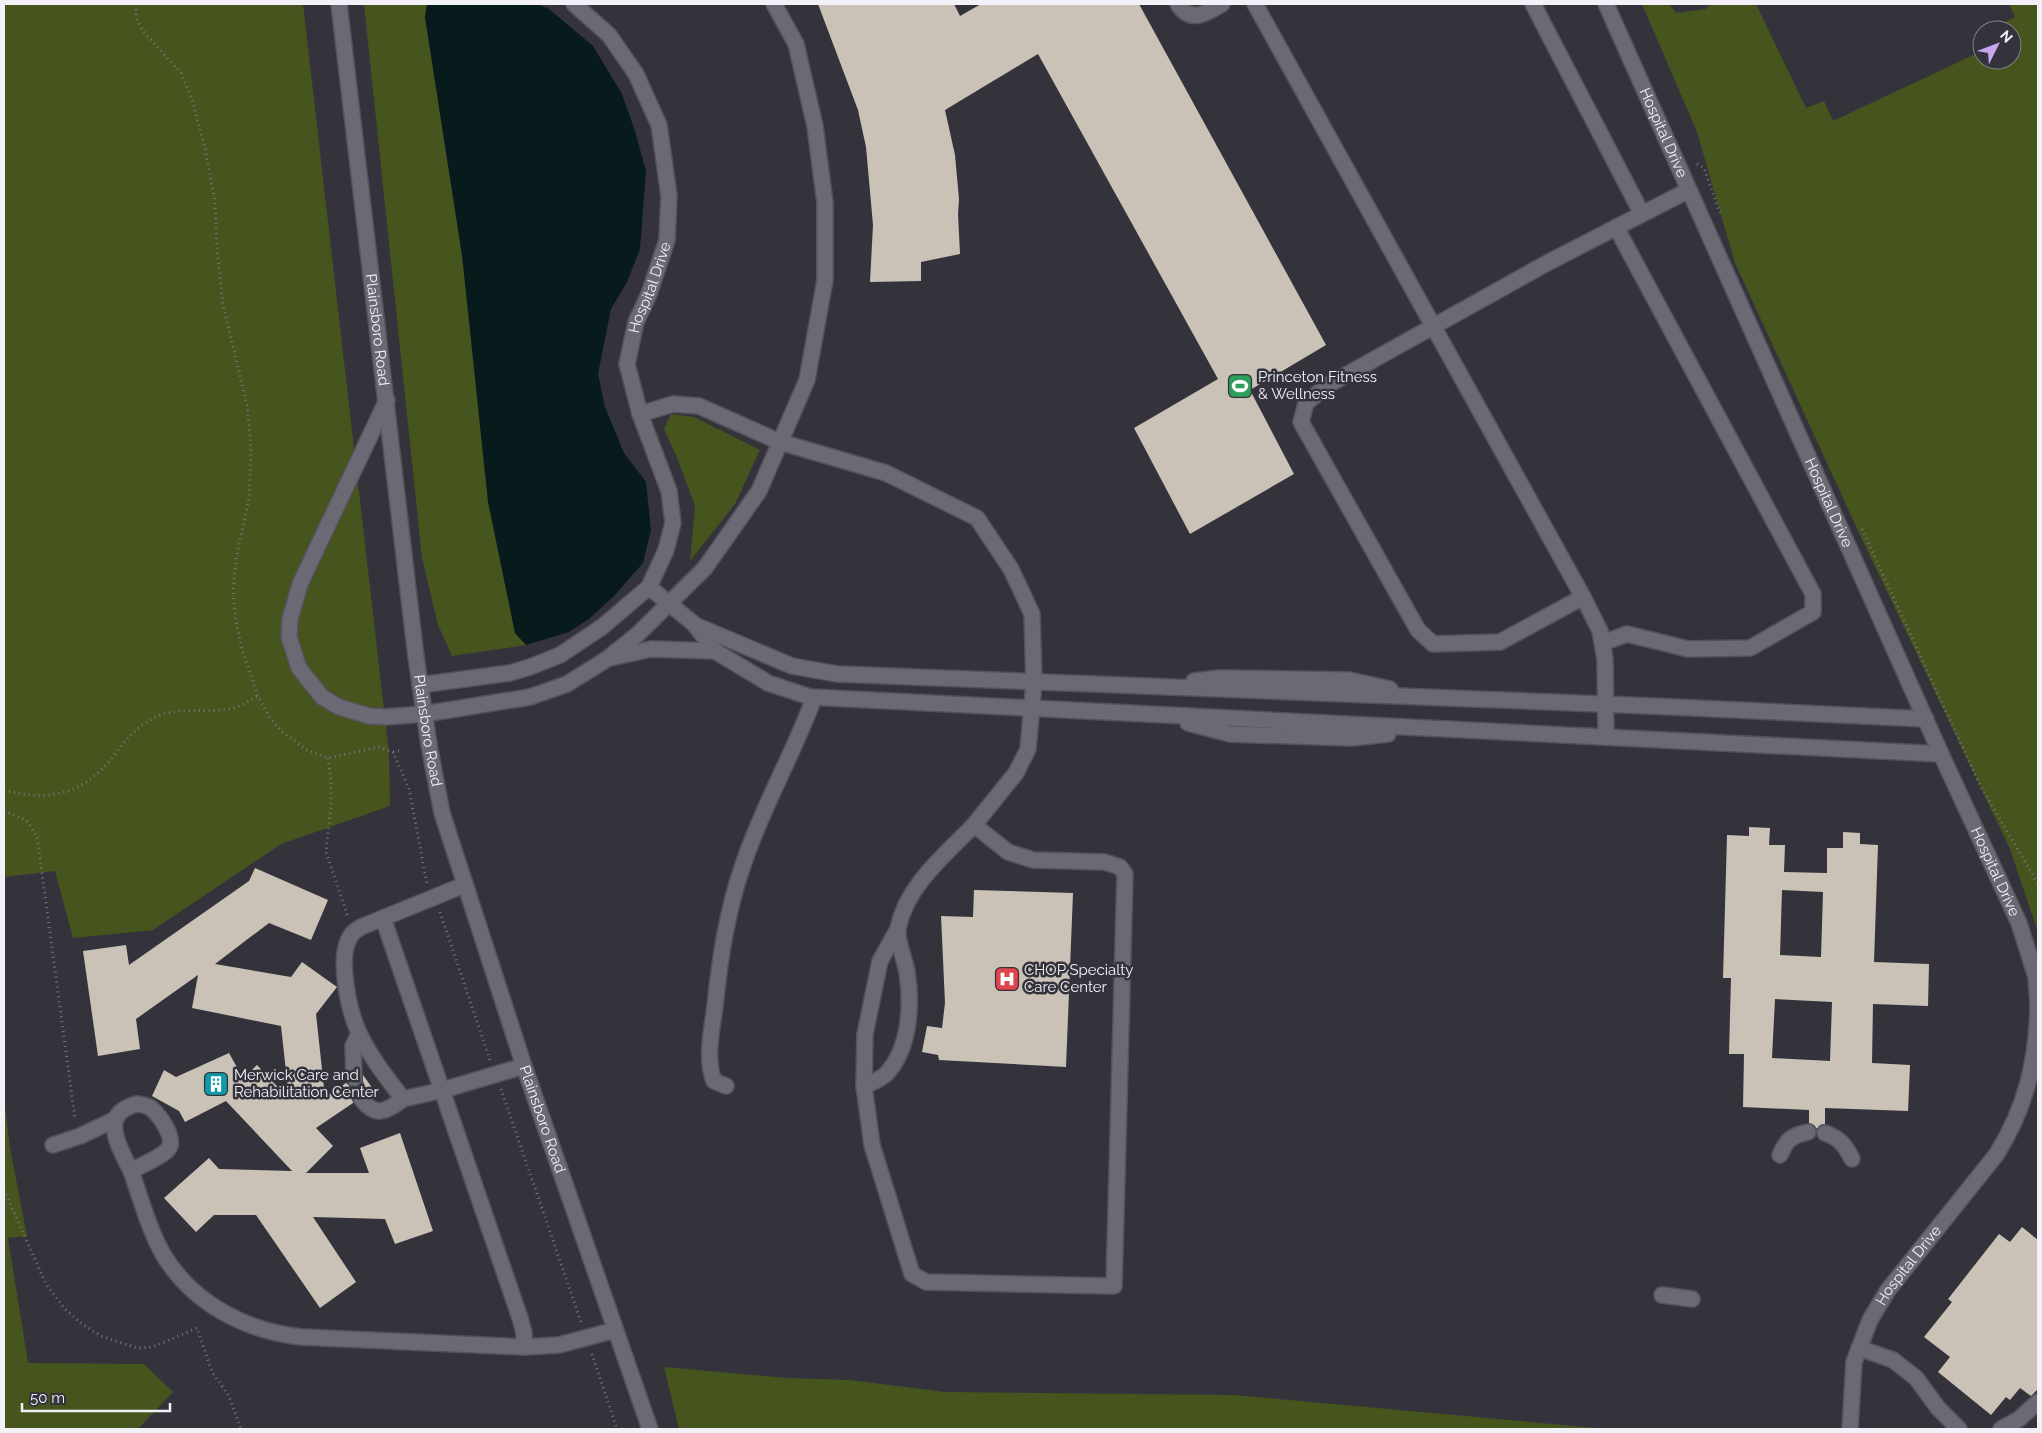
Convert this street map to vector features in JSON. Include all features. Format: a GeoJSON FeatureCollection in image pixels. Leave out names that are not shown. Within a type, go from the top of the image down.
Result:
{"type":"FeatureCollection","features":[{"type":"Feature","properties":{"kind":"street","name":"Plainsboro Road"},"geometry":{"type":"LineString","coordinates":[[338,4],[420,685],[442,813],[524,1066],[650,1429]]}},
{"type":"Feature","properties":{"kind":"street","name":"Hospital Drive"},"geometry":{"type":"LineString","coordinates":[[574,4],[609,35],[630,66],[659,125],[669,196],[667,240],[649,294],[636,322],[627,364],[640,414],[669,491],[673,523],[666,550],[649,587]]}},
{"type":"Feature","properties":{"kind":"street"},"geometry":{"type":"LineString","coordinates":[[387,400],[300,584],[290,619],[289,636],[299,668],[322,697],[339,707],[369,716],[385,717],[424,714],[530,697],[567,684],[607,659],[638,634],[670,604],[705,568],[759,491],[807,380],[825,280],[825,203],[815,126],[796,44],[774,4]]}},
{"type":"Feature","properties":{"kind":"street"},"geometry":{"type":"LineString","coordinates":[[1178,4],[1182,10],[1191,15],[1201,15],[1222,4]]}},
{"type":"Feature","properties":{"kind":"street"},"geometry":{"type":"LineString","coordinates":[[1255,4],[1434,326],[1600,631],[1605,659],[1606,737]]}},
{"type":"Feature","properties":{"kind":"street"},"geometry":{"type":"LineString","coordinates":[[1533,4],[1642,214]]}},
{"type":"Feature","properties":{"kind":"street","name":"Hospital Drive"},"geometry":{"type":"LineString","coordinates":[[1606,4],[1941,754],[2019,923],[2036,978],[2038,1029],[2035,1072],[2026,1096],[2010,1133],[1996,1155],[1888,1290],[1870,1320],[1854,1362],[1850,1429]]}},
{"type":"Feature","properties":{"kind":"street"},"geometry":{"type":"LineString","coordinates":[[1583,597],[1500,642],[1433,644],[1418,630],[1301,422],[1306,403],[1328,386],[1549,262],[1689,190]]}},
{"type":"Feature","properties":{"kind":"street"},"geometry":{"type":"LineString","coordinates":[[1602,643],[1627,634],[1688,649],[1750,648],[1813,612],[1813,594],[1616,228]]}},
{"type":"Feature","properties":{"kind":"street"},"geometry":{"type":"LineString","coordinates":[[640,414],[674,404],[699,406],[780,442],[886,474],[977,518],[1012,568],[1032,614],[1034,683],[1028,749],[1016,773],[974,825],[912,892],[898,930],[880,961],[865,1034],[864,1086],[872,1145],[912,1274],[926,1282],[1114,1286],[1124,874],[1120,866],[1105,862],[1033,860],[1008,852],[974,825]]}},
{"type":"Feature","properties":{"kind":"street"},"geometry":{"type":"LineString","coordinates":[[420,685],[510,673],[560,655],[602,628],[649,587],[694,624],[716,651],[768,683],[814,698],[1941,754]]}},
{"type":"Feature","properties":{"kind":"street"},"geometry":{"type":"LineString","coordinates":[[694,624],[792,666],[828,672],[1034,683],[1607,705],[1926,720]]}},
{"type":"Feature","properties":{"kind":"street"},"geometry":{"type":"LineString","coordinates":[[607,659],[651,649],[716,651]]}},
{"type":"Feature","properties":{"kind":"street"},"geometry":{"type":"LineString","coordinates":[[726,1086],[714,1081],[709,1069],[711,1036],[723,938],[742,866],[769,799],[800,734],[814,698]]}},
{"type":"Feature","properties":{"kind":"street"},"geometry":{"type":"LineString","coordinates":[[403,1099],[376,1064],[359,1034],[350,1009],[345,973],[346,945],[353,932],[464,885]]}},
{"type":"Feature","properties":{"kind":"street"},"geometry":{"type":"LineString","coordinates":[[383,918],[520,1318],[524,1333],[524,1347]]}},
{"type":"Feature","properties":{"kind":"street"},"geometry":{"type":"LineString","coordinates":[[864,1086],[886,1074],[901,1052],[909,1015],[907,973],[898,930]]}},
{"type":"Feature","properties":{"kind":"street"},"geometry":{"type":"LineString","coordinates":[[354,1078],[353,1046],[359,1034]]}},
{"type":"Feature","properties":{"kind":"street"},"geometry":{"type":"LineString","coordinates":[[361,1098],[366,1105],[375,1111],[381,1112],[403,1099],[443,1090],[524,1066]]}},
{"type":"Feature","properties":{"kind":"street"},"geometry":{"type":"LineString","coordinates":[[53,1145],[80,1136],[114,1120],[120,1112],[128,1107],[144,1105],[151,1108],[158,1116],[168,1135],[169,1149],[131,1171]]}},
{"type":"Feature","properties":{"kind":"street"},"geometry":{"type":"LineString","coordinates":[[114,1120],[114,1132],[131,1171],[153,1234],[164,1256],[175,1271],[206,1302],[242,1322],[271,1332],[301,1337],[524,1347],[559,1345],[615,1330]]}},
{"type":"Feature","properties":{"kind":"street"},"geometry":{"type":"LineString","coordinates":[[1780,1156],[1785,1143],[1794,1136],[1808,1132]]}},
{"type":"Feature","properties":{"kind":"street"},"geometry":{"type":"LineString","coordinates":[[1825,1133],[1837,1137],[1846,1147],[1852,1159]]}},
{"type":"Feature","properties":{"kind":"street"},"geometry":{"type":"LineString","coordinates":[[1662,1296],[1692,1299]]}},
{"type":"Feature","properties":{"kind":"street"},"geometry":{"type":"LineString","coordinates":[[1859,1348],[1893,1360],[1916,1378],[1938,1408],[1959,1429]]}},
{"type":"Feature","properties":{"kind":"street"},"geometry":{"type":"LineString","coordinates":[[2001,1429],[2019,1419],[2038,1402]]}},
{"type":"Feature","properties":{"kind":"path"},"geometry":{"type":"LineString","coordinates":[[135,4],[137,19],[142,30],[181,73],[192,99],[205,148],[215,201],[216,249],[223,305],[247,405],[250,448],[249,498],[236,559],[233,592],[236,621],[242,649],[258,696],[270,718],[294,742],[307,750],[328,758],[379,747],[393,752],[402,750]]}},
{"type":"Feature","properties":{"kind":"path"},"geometry":{"type":"LineString","coordinates":[[1673,153],[1704,168],[1722,219]]}},
{"type":"Feature","properties":{"kind":"path"},"geometry":{"type":"LineString","coordinates":[[1859,523],[1980,785],[2038,884]]}},
{"type":"Feature","properties":{"kind":"path"},"geometry":{"type":"LineString","coordinates":[[4,790],[26,796],[46,796],[64,793],[80,786],[98,773],[131,733],[159,716],[178,711],[234,708],[258,696]]}},
{"type":"Feature","properties":{"kind":"path"},"geometry":{"type":"LineString","coordinates":[[393,752],[409,789],[427,885],[439,909],[617,1429]]}},
{"type":"Feature","properties":{"kind":"path"},"geometry":{"type":"LineString","coordinates":[[328,758],[332,780],[326,852],[349,920]]}},
{"type":"Feature","properties":{"kind":"path"},"geometry":{"type":"LineString","coordinates":[[4,811],[26,820],[37,836],[76,1127]]}},
{"type":"Feature","properties":{"kind":"path"},"geometry":{"type":"LineString","coordinates":[[4,1190],[46,1284],[65,1309],[101,1336],[137,1348],[153,1348],[197,1328],[212,1372],[229,1396],[241,1429]]}},
{"type":"Feature","properties":{"kind":"green space"},"geometry":{"type":"Polygon","coordinates":[[[4,4],[303,4],[389,753],[390,806],[281,844],[153,930],[73,938],[55,871],[4,877],[4,4]]]}},
{"type":"Feature","properties":{"kind":"green space"},"geometry":{"type":"Polygon","coordinates":[[[364,4],[427,4],[425,17],[462,255],[507,588],[515,633],[526,645],[452,656],[438,625],[422,558],[364,4]]]}},
{"type":"Feature","properties":{"kind":"green space"},"geometry":{"type":"Polygon","coordinates":[[[1642,4],[1669,4],[1676,13],[1706,9],[1709,4],[1756,4],[1806,108],[1824,101],[1833,121],[1972,56],[1972,70],[2022,70],[2022,20],[2009,20],[2015,17],[2009,4],[2038,4],[2038,932],[2010,849],[1860,535],[1735,263],[1697,132],[1642,4]]]}},
{"type":"Feature","properties":{"kind":"green space"},"geometry":{"type":"Polygon","coordinates":[[[671,414],[694,417],[760,450],[735,504],[690,561],[695,506],[664,429],[671,414]]]}},
{"type":"Feature","properties":{"kind":"green space"},"geometry":{"type":"Polygon","coordinates":[[[4,1096],[10,1148],[27,1236],[8,1238],[28,1363],[144,1364],[173,1392],[138,1429],[4,1429],[4,1096]]]}},
{"type":"Feature","properties":{"kind":"green space"},"geometry":{"type":"Polygon","coordinates":[[[664,1367],[786,1378],[850,1380],[945,1392],[1234,1395],[1607,1429],[679,1429],[664,1367]]]}},
{"type":"Feature","properties":{"kind":"shaded area"},"geometry":{"type":"Polygon","coordinates":[[[427,4],[537,4],[549,9],[593,46],[622,94],[646,171],[640,249],[627,282],[611,309],[598,374],[605,407],[624,453],[646,482],[651,530],[643,563],[614,596],[589,619],[569,632],[526,645],[515,633],[488,502],[462,255],[425,17],[427,4]]]}},
{"type":"Feature","properties":{"kind":"building"},"geometry":{"type":"Polygon","coordinates":[[[818,4],[954,4],[960,16],[981,4],[1139,4],[1326,345],[1250,390],[1294,474],[1190,534],[1134,428],[1218,379],[1038,54],[945,110],[955,155],[959,199],[960,254],[921,262],[921,281],[870,282],[873,225],[866,147],[858,110],[818,4]]]}},
{"type":"Feature","properties":{"kind":"building"},"geometry":{"type":"Polygon","coordinates":[[[1749,827],[1770,828],[1769,845],[1785,845],[1784,872],[1827,873],[1827,848],[1843,848],[1843,832],[1860,833],[1860,844],[1878,845],[1874,962],[1929,964],[1928,1006],[1873,1004],[1872,1063],[1910,1065],[1908,1111],[1825,1108],[1825,1124],[1820,1125],[1817,1129],[1809,1123],[1809,1110],[1743,1107],[1744,1054],[1729,1054],[1731,978],[1723,978],[1727,835],[1749,836],[1749,827]],[[1782,890],[1780,955],[1821,957],[1823,892],[1782,890]],[[1775,999],[1772,1058],[1830,1061],[1832,1002],[1775,999]]]}},
{"type":"Feature","properties":{"kind":"building","name":"Merwick Care and Rehabilitation Center"},"geometry":{"type":"Polygon","coordinates":[[[255,868],[328,900],[311,940],[269,923],[215,964],[291,977],[302,962],[337,987],[316,1014],[325,1097],[346,1083],[350,1086],[358,1086],[362,1082],[363,1075],[373,1089],[369,1092],[364,1089],[356,1090],[352,1095],[353,1103],[316,1128],[333,1146],[306,1173],[369,1173],[360,1148],[400,1133],[433,1231],[395,1244],[385,1219],[313,1217],[356,1282],[320,1308],[256,1215],[214,1215],[196,1232],[164,1198],[209,1158],[219,1169],[292,1171],[226,1101],[185,1122],[179,1111],[152,1096],[164,1070],[176,1077],[229,1053],[243,1078],[257,1065],[289,1099],[281,1026],[192,1008],[198,975],[136,1019],[140,1049],[98,1056],[83,951],[126,945],[129,965],[249,881],[255,868]]]}},
{"type":"Feature","properties":{"kind":"building","name":"CHOP Specialty Care Center"},"geometry":{"type":"Polygon","coordinates":[[[974,890],[1073,893],[1066,1067],[939,1060],[938,1055],[922,1052],[927,1026],[942,1028],[945,1003],[941,916],[973,917],[974,890]]]}},
{"type":"Feature","properties":{"kind":"building"},"geometry":{"type":"Polygon","coordinates":[[[2022,1227],[2038,1240],[2038,1389],[2031,1396],[2020,1388],[2010,1400],[2006,1397],[1991,1415],[1938,1372],[1950,1357],[1924,1337],[1952,1302],[1948,1299],[1999,1234],[2010,1242],[2022,1227]]]}},
{"type":"Feature","properties":{"kind":"tunnel"},"geometry":{"type":"LineString","coordinates":[[354,1078],[361,1098]]}},
{"type":"Feature","properties":{"kind":"place","name":"Princeton Fitness & Wellness"},"geometry":{"type":"Point","coordinates":[1240,386]}},
{"type":"Feature","properties":{"kind":"place","name":"CHOP Specialty Care Center"},"geometry":{"type":"Point","coordinates":[1007,979]}},
{"type":"Feature","properties":{"kind":"place","name":"Merwick Care and Rehabilitation Center"},"geometry":{"type":"Point","coordinates":[216,1084]}}]}
